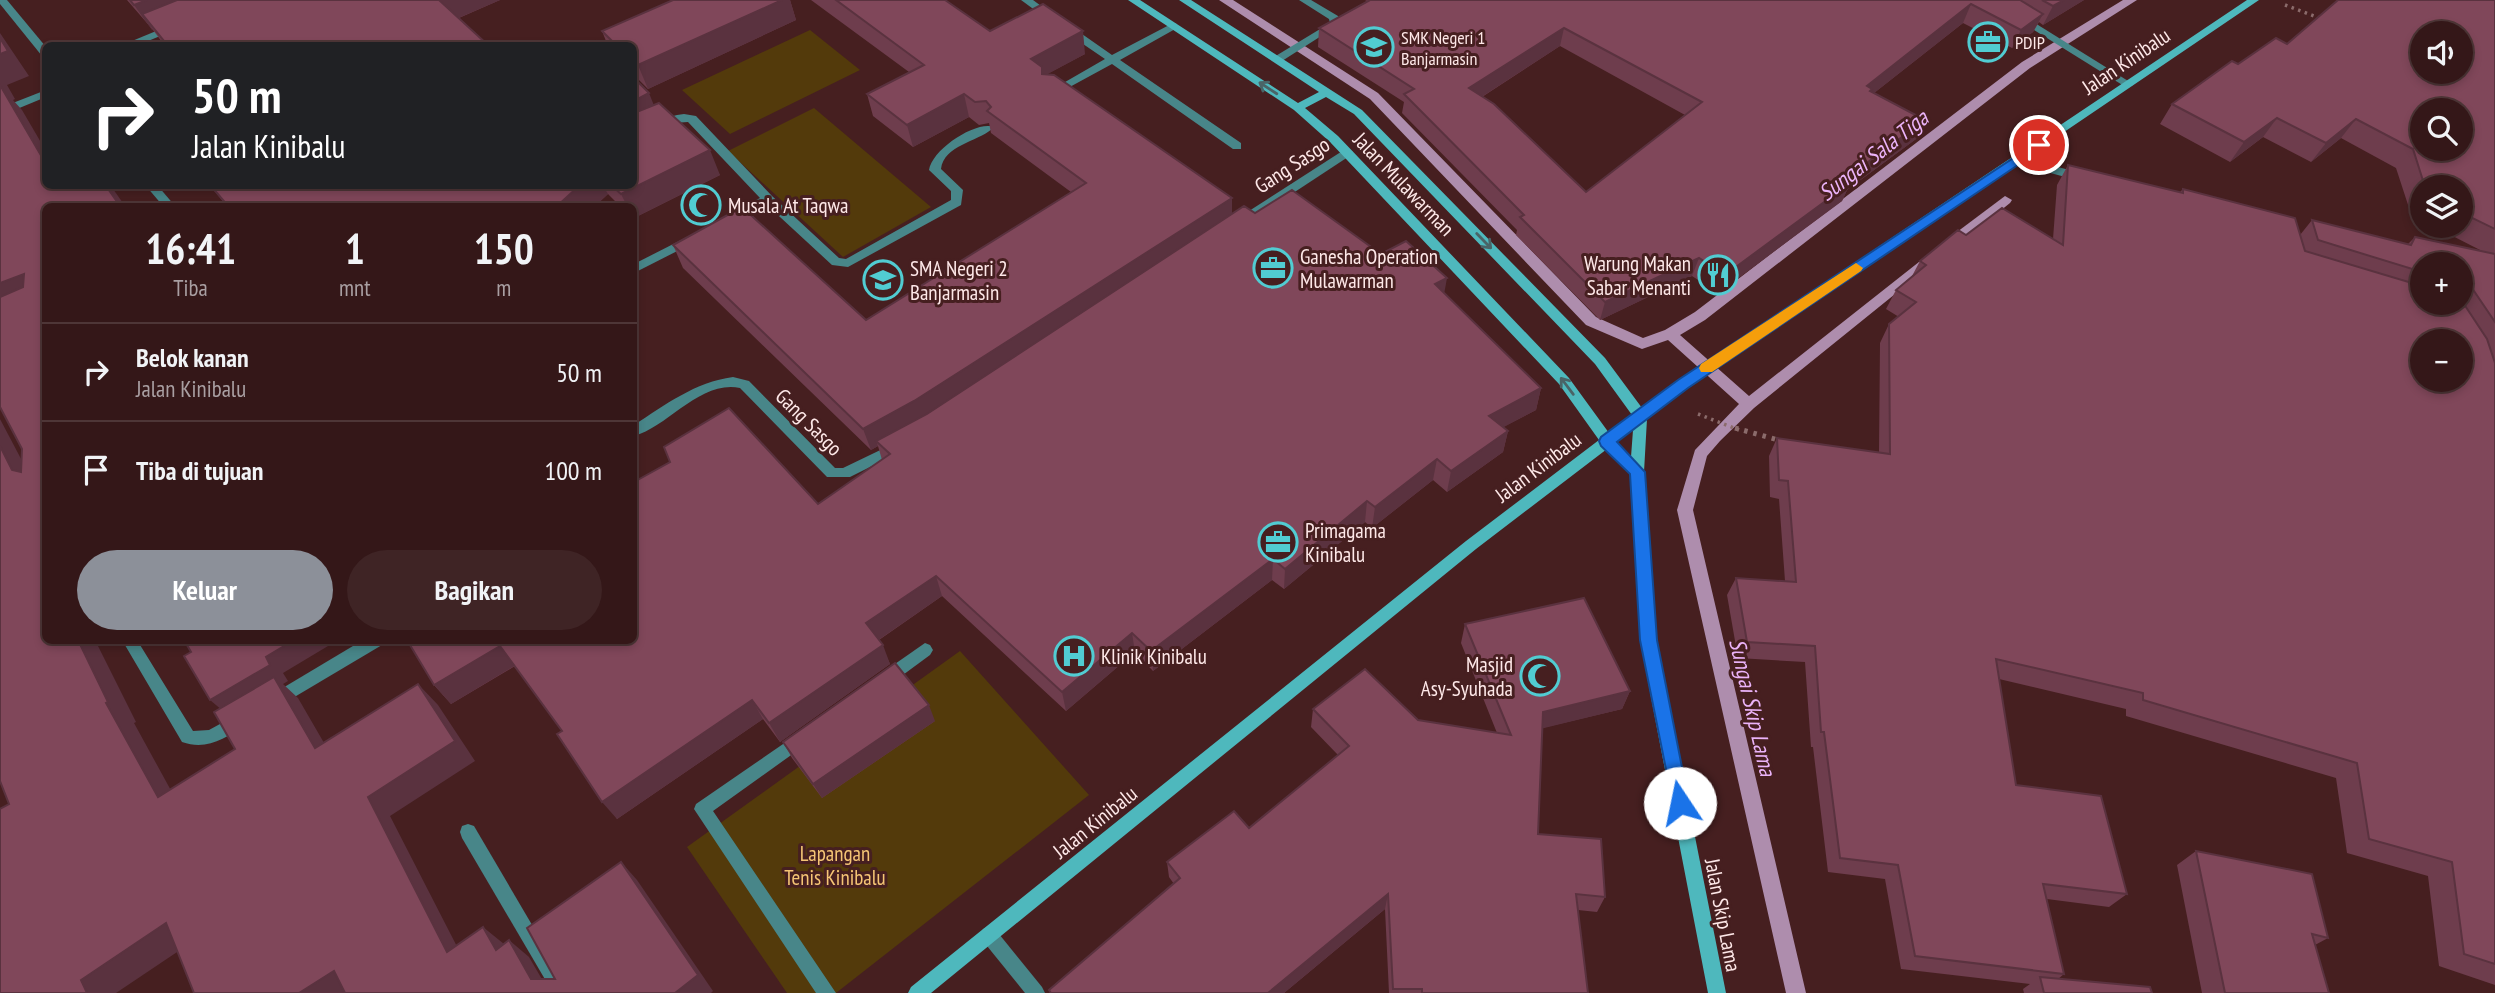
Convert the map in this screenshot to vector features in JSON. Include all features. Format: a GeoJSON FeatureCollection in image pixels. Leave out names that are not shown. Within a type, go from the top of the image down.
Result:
{"type":"FeatureCollection","features":[{"type":"Feature","properties":{"kind":"street"},"geometry":{"type":"LineString","coordinates":[[2,0],[42,49]]}},
{"type":"Feature","properties":{"kind":"street"},"geometry":{"type":"LineString","coordinates":[[1026,0],[1237,146]]}},
{"type":"Feature","properties":{"kind":"street","name":"Jalan Mulawarman"},"geometry":{"type":"LineString","coordinates":[[1133,0],[1298,108],[1347,152],[1564,380],[1606,441]]}},
{"type":"Feature","properties":{"kind":"street","name":"Jalan Mulawarman"},"geometry":{"type":"LineString","coordinates":[[1184,0],[1358,112],[1600,361],[1640,416]]}},
{"type":"Feature","properties":{"kind":"street"},"geometry":{"type":"LineString","coordinates":[[1278,59],[1335,22],[1304,0]]}},
{"type":"Feature","properties":{"kind":"street"},"geometry":{"type":"LineString","coordinates":[[1991,0],[2127,84]]}},
{"type":"Feature","properties":{"kind":"street","name":"Jalan Kinibalu"},"geometry":{"type":"LineString","coordinates":[[917,993],[1471,545],[1606,441],[1692,378],[2254,0]]}},
{"type":"Feature","properties":{"kind":"street"},"geometry":{"type":"LineString","coordinates":[[135,42],[190,20]]}},
{"type":"Feature","properties":{"kind":"street"},"geometry":{"type":"LineString","coordinates":[[1051,93],[1173,26]]}},
{"type":"Feature","properties":{"kind":"street"},"geometry":{"type":"LineString","coordinates":[[1298,108],[1328,91]]}},
{"type":"Feature","properties":{"kind":"street"},"geometry":{"type":"LineString","coordinates":[[0,112],[42,95]]}},
{"type":"Feature","properties":{"kind":"street"},"geometry":{"type":"LineString","coordinates":[[637,137],[679,117],[692,119],[768,199],[836,262],[848,262],[957,202],[957,190],[935,170],[934,163],[939,155],[986,130]]}},
{"type":"Feature","properties":{"kind":"street","name":"Gang Sasgo"},"geometry":{"type":"LineString","coordinates":[[1230,229],[1347,152]]}},
{"type":"Feature","properties":{"kind":"street"},"geometry":{"type":"LineString","coordinates":[[2017,160],[2098,182]]}},
{"type":"Feature","properties":{"kind":"street"},"geometry":{"type":"LineString","coordinates":[[155,189],[166,203]]}},
{"type":"Feature","properties":{"kind":"street"},"geometry":{"type":"LineString","coordinates":[[719,225],[768,199]]}},
{"type":"Feature","properties":{"kind":"street"},"geometry":{"type":"LineString","coordinates":[[637,268],[707,231]]}},
{"type":"Feature","properties":{"kind":"street","name":"Gang Sasgo"},"geometry":{"type":"LineString","coordinates":[[637,429],[703,390],[727,380],[744,384],[824,468],[832,473],[845,473],[910,440]]}},
{"type":"Feature","properties":{"kind":"street","name":"Jalan Skip Lama"},"geometry":{"type":"LineString","coordinates":[[1640,416],[1637,472],[1648,640],[1717,993]]}},
{"type":"Feature","properties":{"kind":"street"},"geometry":{"type":"LineString","coordinates":[[1606,441],[1637,472]]}},
{"type":"Feature","properties":{"kind":"street"},"geometry":{"type":"LineString","coordinates":[[131,644],[188,737],[194,740],[204,739],[257,711],[370,644]]}},
{"type":"Feature","properties":{"kind":"street"},"geometry":{"type":"LineString","coordinates":[[870,690],[925,650]]}},
{"type":"Feature","properties":{"kind":"street"},"geometry":{"type":"LineString","coordinates":[[814,729],[702,809],[827,993]]}},
{"type":"Feature","properties":{"kind":"street"},"geometry":{"type":"LineString","coordinates":[[468,832],[563,993]]}},
{"type":"Feature","properties":{"kind":"street"},"geometry":{"type":"LineString","coordinates":[[989,935],[1036,993]]}},
{"type":"Feature","properties":{"kind":"path"},"geometry":{"type":"LineString","coordinates":[[2283,4],[2331,22]]}},
{"type":"Feature","properties":{"kind":"path"},"geometry":{"type":"LineString","coordinates":[[1707,418],[1754,435],[1794,444]]}},
{"type":"Feature","properties":{"kind":"green space"},"geometry":{"type":"Polygon","coordinates":[[[810,30],[860,70],[730,134],[682,90],[810,30]]]}},
{"type":"Feature","properties":{"kind":"green space"},"geometry":{"type":"Polygon","coordinates":[[[814,108],[931,207],[843,257],[728,151],[814,108]]]}},
{"type":"Feature","properties":{"kind":"green space","name":"Lapangan Tenis Kinibalu"},"geometry":{"type":"Polygon","coordinates":[[[960,651],[1089,795],[836,993],[787,993],[687,847],[960,651]]]}},
{"type":"Feature","properties":{"kind":"building"},"geometry":{"type":"Polygon","coordinates":[[[130,0],[147,0],[134,5],[130,0]]]}},
{"type":"Feature","properties":{"kind":"building"},"geometry":{"type":"Polygon","coordinates":[[[177,0],[439,0],[485,42],[165,42],[142,14],[177,0]]]}},
{"type":"Feature","properties":{"kind":"building"},"geometry":{"type":"Polygon","coordinates":[[[673,0],[782,0],[638,65],[637,42],[613,42],[602,31],[673,0]]]}},
{"type":"Feature","properties":{"kind":"building"},"geometry":{"type":"Polygon","coordinates":[[[836,0],[945,0],[990,31],[1043,4],[1083,31],[1031,59],[1042,67],[1042,74],[1054,75],[1232,198],[914,401],[863,429],[673,245],[742,207],[866,320],[1086,183],[987,111],[991,107],[986,101],[975,102],[964,94],[907,125],[867,94],[924,65],[836,0]]]}},
{"type":"Feature","properties":{"kind":"building"},"geometry":{"type":"Polygon","coordinates":[[[1370,0],[2020,0],[2043,14],[2021,30],[1971,4],[1867,86],[1872,89],[1870,91],[1925,120],[1845,179],[1850,183],[1725,275],[1699,258],[1605,302],[1520,217],[1524,215],[1404,94],[1414,89],[1319,28],[1370,0]],[[1564,28],[1469,88],[1494,104],[1586,192],[1702,102],[1564,28]]]}},
{"type":"Feature","properties":{"kind":"building"},"geometry":{"type":"Polygon","coordinates":[[[2042,0],[2064,0],[2053,6],[2042,0]]]}},
{"type":"Feature","properties":{"kind":"building"},"geometry":{"type":"Polygon","coordinates":[[[2338,0],[2495,0],[2495,229],[2473,218],[2473,175],[2421,175],[2417,161],[2473,161],[2473,98],[2410,98],[2410,147],[2356,119],[2326,143],[2277,118],[2244,142],[2172,104],[2232,61],[2238,64],[2276,38],[2287,44],[2338,0]]]}},
{"type":"Feature","properties":{"kind":"building"},"geometry":{"type":"Polygon","coordinates":[[[0,38],[8,51],[0,54],[0,38]]]}},
{"type":"Feature","properties":{"kind":"building"},"geometry":{"type":"Polygon","coordinates":[[[637,81],[649,93],[637,99],[637,81]]]}},
{"type":"Feature","properties":{"kind":"building"},"geometry":{"type":"Polygon","coordinates":[[[0,85],[42,157],[42,189],[108,189],[118,203],[42,203],[42,644],[80,644],[108,702],[106,703],[158,797],[235,749],[214,712],[274,677],[315,748],[418,684],[455,741],[368,797],[447,952],[483,927],[496,950],[509,940],[531,979],[555,979],[527,928],[621,862],[698,975],[675,993],[345,993],[334,971],[299,993],[194,993],[166,923],[81,980],[87,993],[0,993],[0,809],[9,804],[0,781],[0,446],[12,470],[21,472],[22,449],[0,407],[0,297],[23,287],[24,274],[0,283],[0,85]]]}},
{"type":"Feature","properties":{"kind":"building"},"geometry":{"type":"Polygon","coordinates":[[[659,103],[710,150],[637,186],[637,112],[659,103]]]}},
{"type":"Feature","properties":{"kind":"building"},"geometry":{"type":"Polygon","coordinates":[[[2068,165],[2183,193],[2183,189],[2295,218],[2305,251],[2410,282],[2410,315],[2471,315],[2487,339],[2495,363],[2495,964],[2464,954],[2452,862],[2369,839],[2357,763],[2143,700],[2143,693],[1996,659],[2016,785],[2101,796],[2127,894],[2043,884],[2064,974],[1915,956],[1898,865],[1840,858],[1824,732],[1821,732],[1815,646],[1747,642],[1736,578],[1796,582],[1788,481],[1779,480],[1777,438],[1890,454],[1889,324],[1916,302],[1896,290],[1926,265],[1920,261],[1958,230],[1966,235],[2002,208],[2063,245],[2068,165]]]}},
{"type":"Feature","properties":{"kind":"building"},"geometry":{"type":"Polygon","coordinates":[[[214,189],[576,189],[560,203],[225,203],[214,189]]]}},
{"type":"Feature","properties":{"kind":"building"},"geometry":{"type":"Polygon","coordinates":[[[615,189],[631,189],[621,194],[615,189]]]}},
{"type":"Feature","properties":{"kind":"building"},"geometry":{"type":"Polygon","coordinates":[[[1292,190],[1381,254],[1406,241],[1447,278],[1435,284],[1541,388],[1489,416],[1508,431],[1451,471],[1437,459],[1375,507],[1367,501],[1285,569],[1273,559],[1151,651],[1132,633],[1062,692],[936,576],[866,623],[883,645],[769,723],[752,700],[602,802],[557,734],[562,731],[500,646],[434,685],[409,644],[637,644],[637,480],[670,462],[664,447],[729,408],[818,504],[890,454],[876,441],[927,414],[1244,206],[1255,213],[1292,190]]]}},
{"type":"Feature","properties":{"kind":"building"},"geometry":{"type":"Polygon","coordinates":[[[2312,220],[2411,245],[2414,238],[2420,238],[2495,254],[2495,322],[2473,289],[2473,252],[2410,252],[2410,268],[2318,240],[2312,220]]]}},
{"type":"Feature","properties":{"kind":"building"},"geometry":{"type":"Polygon","coordinates":[[[1584,598],[1630,691],[1543,712],[1538,834],[1601,839],[1605,897],[1576,894],[1588,993],[1422,993],[1422,989],[1393,989],[1388,894],[1268,993],[1051,993],[1049,990],[1180,878],[1167,862],[1234,811],[1249,828],[1349,746],[1313,709],[1365,669],[1418,720],[1511,735],[1465,624],[1584,598]]]}},
{"type":"Feature","properties":{"kind":"building"},"geometry":{"type":"Polygon","coordinates":[[[186,644],[287,644],[266,657],[270,665],[210,700],[184,656],[191,652],[186,644]]]}},
{"type":"Feature","properties":{"kind":"building"},"geometry":{"type":"Polygon","coordinates":[[[895,663],[929,705],[813,784],[783,742],[895,663]]]}},
{"type":"Feature","properties":{"kind":"building"},"geometry":{"type":"Polygon","coordinates":[[[2196,851],[2312,874],[2328,938],[2312,934],[2329,993],[2225,993],[2196,851]]]}},
{"type":"Feature","properties":{"kind":"building"},"geometry":{"type":"Polygon","coordinates":[[[2040,977],[2150,987],[2152,993],[2044,993],[2040,977]]]}},
{"type":"Feature","properties":{"kind":"waterway"},"geometry":{"type":"LineString","coordinates":[[1225,0],[1374,96],[1591,321],[1642,344],[1670,334]]}},
{"type":"Feature","properties":{"kind":"waterway","name":"Sungai Sala Tiga"},"geometry":{"type":"LineString","coordinates":[[1670,334],[1700,316],[2026,65],[2131,0]]}},
{"type":"Feature","properties":{"kind":"waterway"},"geometry":{"type":"LineString","coordinates":[[1946,247],[2005,200]]}},
{"type":"Feature","properties":{"kind":"waterway"},"geometry":{"type":"LineString","coordinates":[[1749,404],[1929,261]]}},
{"type":"Feature","properties":{"kind":"waterway"},"geometry":{"type":"LineString","coordinates":[[1670,334],[1749,404]]}},
{"type":"Feature","properties":{"kind":"waterway","name":"Sungai Skip Lama"},"geometry":{"type":"LineString","coordinates":[[1749,404],[1700,454],[1685,510],[1796,993]]}},
{"type":"Feature","properties":{"kind":"slow traffic"},"geometry":{"type":"LineString","coordinates":[[1706,368],[1856,268]]}},
{"type":"Feature","properties":{"kind":"place","name":"PDIP"},"geometry":{"type":"Point","coordinates":[1988,42]}},
{"type":"Feature","properties":{"kind":"place","name":"SMK Negeri 1 Banjarmasin"},"geometry":{"type":"Point","coordinates":[1374,47]}},
{"type":"Feature","properties":{"kind":"place","name":"Musala At Taqwa"},"geometry":{"type":"Point","coordinates":[701,205]}},
{"type":"Feature","properties":{"kind":"place","name":"Ganesha Operation Mulawarman"},"geometry":{"type":"Point","coordinates":[1273,268]}},
{"type":"Feature","properties":{"kind":"place","name":"Warung Makan Sabar Menanti"},"geometry":{"type":"Point","coordinates":[1718,275]}},
{"type":"Feature","properties":{"kind":"place","name":"SMA Negeri 2 Banjarmasin"},"geometry":{"type":"Point","coordinates":[883,280]}},
{"type":"Feature","properties":{"kind":"place","name":"Primagama Kinibalu"},"geometry":{"type":"Point","coordinates":[1278,542]}},
{"type":"Feature","properties":{"kind":"place","name":"Klinik Kinibalu"},"geometry":{"type":"Point","coordinates":[1074,656]}},
{"type":"Feature","properties":{"kind":"place","name":"Masjid Asy-Syuhada"},"geometry":{"type":"Point","coordinates":[1540,676]}},
{"type":"Feature","properties":{"kind":"route"},"geometry":{"type":"LineString","coordinates":[[1680,803],[1648,640],[1637,472],[1606,441],[1683,384],[2039,145]]}}]}
